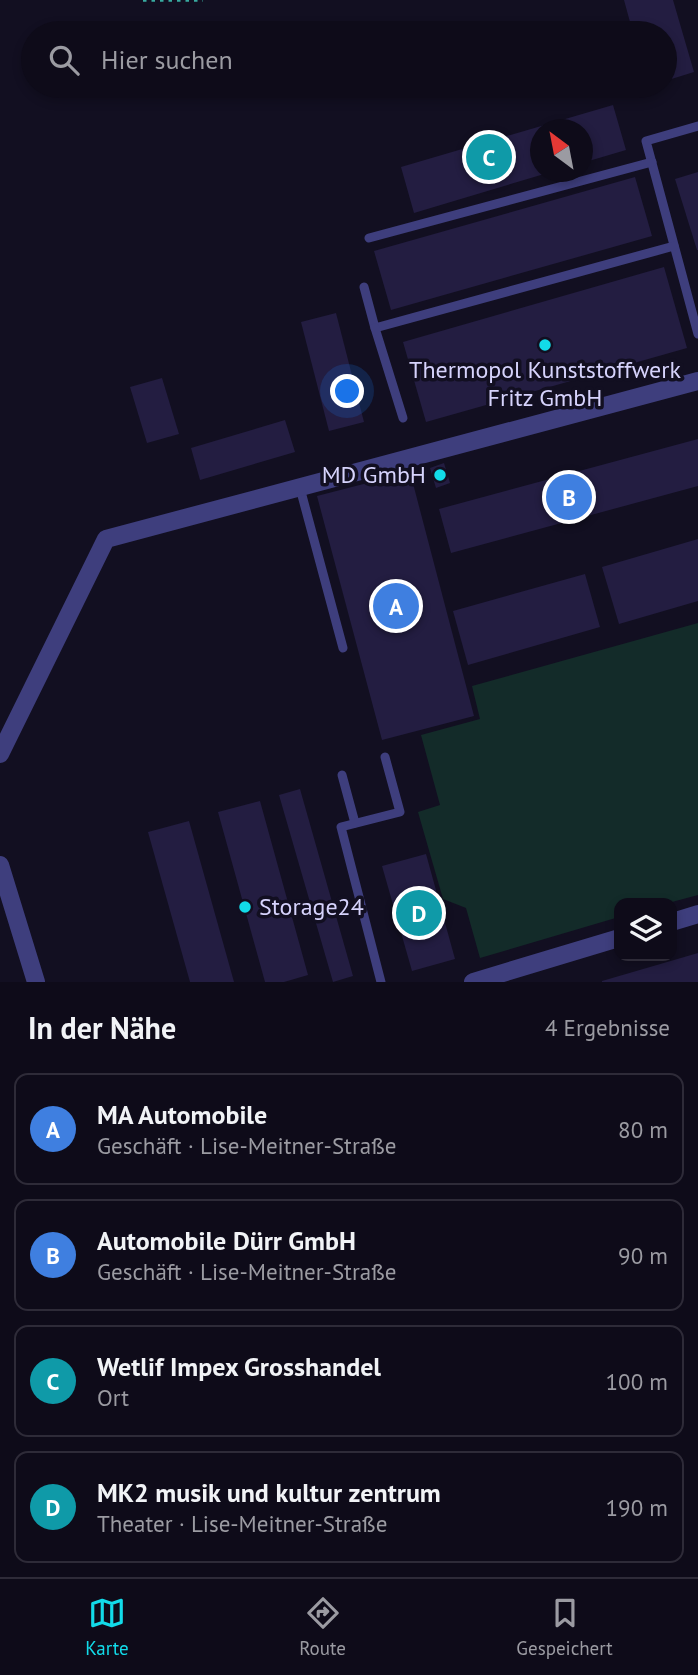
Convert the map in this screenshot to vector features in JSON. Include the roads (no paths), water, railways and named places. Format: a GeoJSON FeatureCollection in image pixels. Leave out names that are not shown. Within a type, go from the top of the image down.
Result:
{"type":"FeatureCollection","features":[{"type":"Feature","properties":{"kind":"street"},"geometry":{"type":"LineString","coordinates":[[0,754],[106,539],[698,381]]}},
{"type":"Feature","properties":{"kind":"street"},"geometry":{"type":"LineString","coordinates":[[0,865],[36,982]]}},
{"type":"Feature","properties":{"kind":"street"},"geometry":{"type":"LineString","coordinates":[[677,920],[698,914]]}},
{"type":"Feature","properties":{"kind":"street"},"geometry":{"type":"LineString","coordinates":[[473,982],[614,940]]}},
{"type":"Feature","properties":{"kind":"lane"},"geometry":{"type":"LineString","coordinates":[[698,126],[646,141],[698,334]]}},
{"type":"Feature","properties":{"kind":"lane"},"geometry":{"type":"LineString","coordinates":[[369,238],[652,162]]}},
{"type":"Feature","properties":{"kind":"lane"},"geometry":{"type":"LineString","coordinates":[[375,328],[674,246]]}},
{"type":"Feature","properties":{"kind":"lane"},"geometry":{"type":"LineString","coordinates":[[364,287],[403,418]]}},
{"type":"Feature","properties":{"kind":"lane"},"geometry":{"type":"LineString","coordinates":[[300,488],[343,648]]}},
{"type":"Feature","properties":{"kind":"lane"},"geometry":{"type":"LineString","coordinates":[[382,982],[341,827],[400,812],[385,757]]}},
{"type":"Feature","properties":{"kind":"lane"},"geometry":{"type":"LineString","coordinates":[[342,775],[355,823]]}},
{"type":"Feature","properties":{"kind":"place","name":"Wetlif Impex Grosshandel"},"geometry":{"type":"Point","coordinates":[489,157]}},
{"type":"Feature","properties":{"kind":"place","name":"Thermopol Kunststoffwerk Fritz GmbH"},"geometry":{"type":"Point","coordinates":[545,345]}},
{"type":"Feature","properties":{"kind":"place","name":"MD GmbH"},"geometry":{"type":"Point","coordinates":[440,475]}},
{"type":"Feature","properties":{"kind":"place","name":"Automobile Dürr GmbH"},"geometry":{"type":"Point","coordinates":[569,497]}},
{"type":"Feature","properties":{"kind":"place","name":"MA Automobile"},"geometry":{"type":"Point","coordinates":[396,606]}},
{"type":"Feature","properties":{"kind":"place","name":"Storage24"},"geometry":{"type":"Point","coordinates":[245,907]}},
{"type":"Feature","properties":{"kind":"place","name":"MK2 musik und kultur zentrum"},"geometry":{"type":"Point","coordinates":[419,913]}}]}
